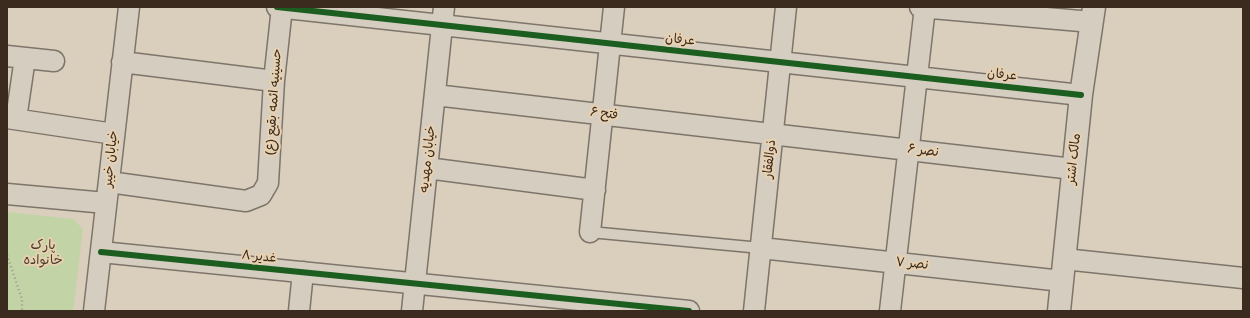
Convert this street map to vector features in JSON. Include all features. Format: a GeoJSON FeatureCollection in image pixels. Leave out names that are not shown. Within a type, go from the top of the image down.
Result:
{"type":"FeatureCollection","features":[{"type":"Feature","properties":{"kind":"street","name":"خیابان خیبر"},"geometry":{"type":"LineString","coordinates":[[94,311],[129,7]]}},
{"type":"Feature","properties":{"kind":"street","name":"عرفان"},"geometry":{"type":"LineString","coordinates":[[277,7],[443,16],[610,43],[1081,95]]}},
{"type":"Feature","properties":{"kind":"street","name":"حسینیه ائمه بقیع (ع)"},"geometry":{"type":"LineString","coordinates":[[109,182],[246,201],[261,195],[268,183],[274,81],[282,7]]}},
{"type":"Feature","properties":{"kind":"street"},"geometry":{"type":"LineString","coordinates":[[590,232],[614,7]]}},
{"type":"Feature","properties":{"kind":"street","name":"ذوالفقار"},"geometry":{"type":"LineString","coordinates":[[754,311],[786,7]]}},
{"type":"Feature","properties":{"kind":"street"},"geometry":{"type":"LineString","coordinates":[[920,7],[1093,15]]}},
{"type":"Feature","properties":{"kind":"street"},"geometry":{"type":"LineString","coordinates":[[890,311],[925,7]]}},
{"type":"Feature","properties":{"kind":"street","name":"مالک اشتر"},"geometry":{"type":"LineString","coordinates":[[1059,311],[1081,95],[1093,15]]}},
{"type":"Feature","properties":{"kind":"street","name":"خیابان مهدیه"},"geometry":{"type":"LineString","coordinates":[[412,311],[443,16]]}},
{"type":"Feature","properties":{"kind":"street"},"geometry":{"type":"LineString","coordinates":[[54,61],[16,57],[11,119],[114,134]]}},
{"type":"Feature","properties":{"kind":"street"},"geometry":{"type":"LineString","coordinates":[[122,62],[274,81]]}},
{"type":"Feature","properties":{"kind":"street","name":"فتح ۶"},"geometry":{"type":"LineString","coordinates":[[435,94],[773,134]]}},
{"type":"Feature","properties":{"kind":"street","name":"نصر ۶"},"geometry":{"type":"LineString","coordinates":[[773,134],[1073,169]]}},
{"type":"Feature","properties":{"kind":"street"},"geometry":{"type":"LineString","coordinates":[[427,168],[594,190]]}},
{"type":"Feature","properties":{"kind":"street"},"geometry":{"type":"LineString","coordinates":[[7,194],[106,203]]}},
{"type":"Feature","properties":{"kind":"street","name":"نصر ۷"},"geometry":{"type":"LineString","coordinates":[[761,248],[1062,281]]}},
{"type":"Feature","properties":{"kind":"street","name":"غدیر ۸"},"geometry":{"type":"LineString","coordinates":[[101,252],[415,283],[526,303],[688,311]]}},
{"type":"Feature","properties":{"kind":"street"},"geometry":{"type":"LineString","coordinates":[[1064,259],[1243,278]]}},
{"type":"Feature","properties":{"kind":"street"},"geometry":{"type":"LineString","coordinates":[[299,311],[303,272]]}},
{"type":"Feature","properties":{"kind":"lane"},"geometry":{"type":"LineString","coordinates":[[590,232],[761,248]]}},
{"type":"Feature","properties":{"kind":"path"},"geometry":{"type":"LineString","coordinates":[[7,255],[22,299],[22,311]]}},
{"type":"Feature","properties":{"kind":"green space","name":"پارک خانواده"},"geometry":{"type":"Polygon","coordinates":[[[7,212],[73,219],[83,229],[73,311],[7,311],[7,212]]]}},
{"type":"Feature","properties":{"kind":"cycle path"},"geometry":{"type":"LineString","coordinates":[[277,7],[1081,95]]}},
{"type":"Feature","properties":{"kind":"cycle path"},"geometry":{"type":"LineString","coordinates":[[101,252],[689,311]]}}]}
